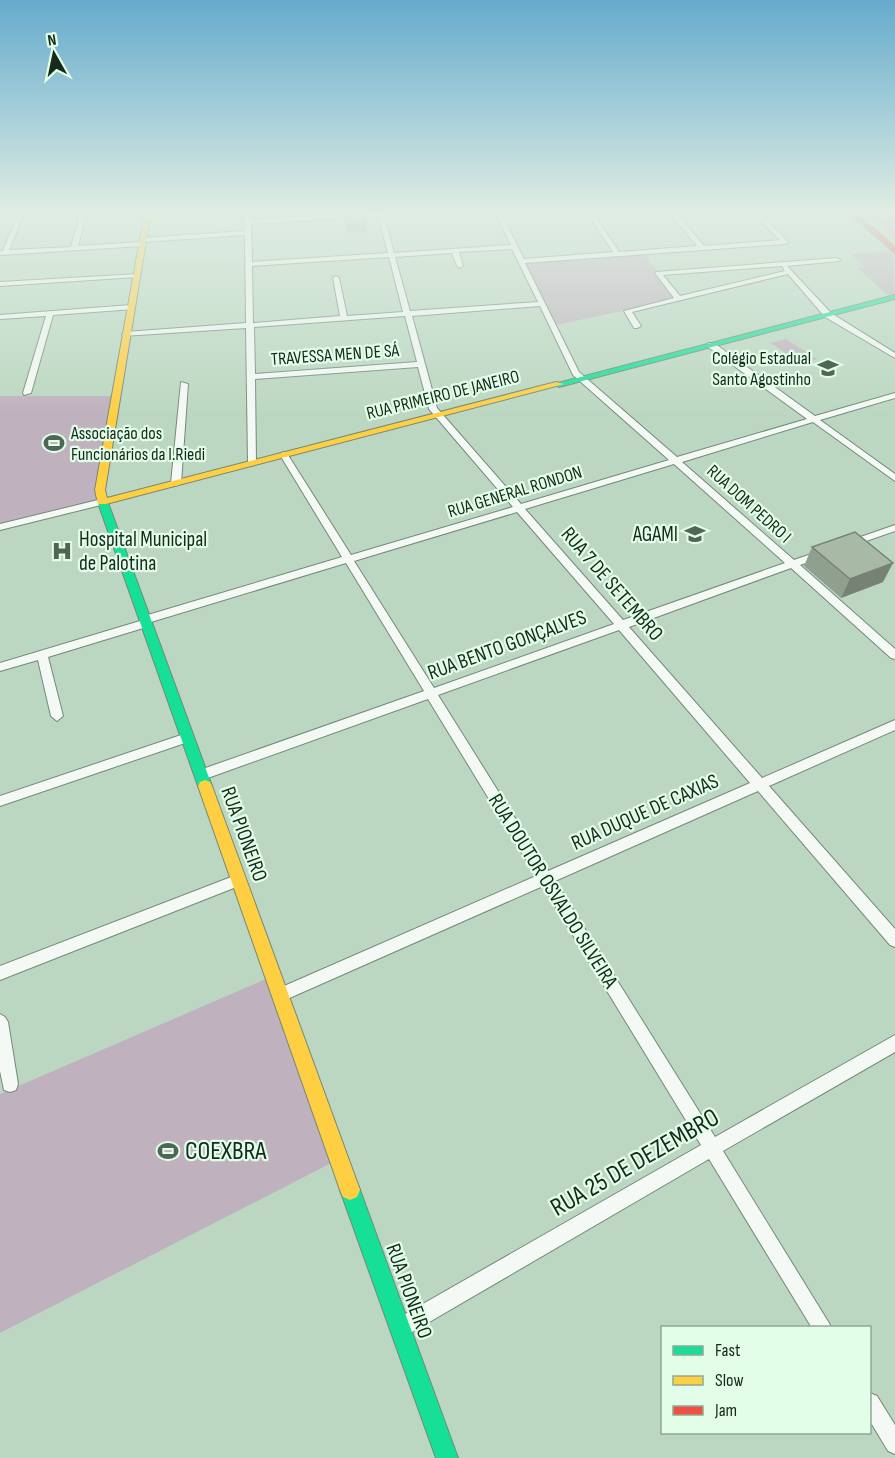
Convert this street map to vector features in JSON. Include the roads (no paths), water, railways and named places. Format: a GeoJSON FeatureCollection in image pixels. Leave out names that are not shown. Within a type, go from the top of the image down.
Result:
{"type":"FeatureCollection","features":[{"type":"Feature","properties":{"kind":"street"},"geometry":{"type":"LineString","coordinates":[[0,284],[75,279]]}},
{"type":"Feature","properties":{"kind":"street","name":"RUA PIONEIRO"},"geometry":{"type":"LineString","coordinates":[[135,279],[100,490],[102,502],[447,1458]]}},
{"type":"Feature","properties":{"kind":"street"},"geometry":{"type":"LineString","coordinates":[[249,279],[252,463]]}},
{"type":"Feature","properties":{"kind":"street"},"geometry":{"type":"LineString","coordinates":[[336,279],[344,318]]}},
{"type":"Feature","properties":{"kind":"street","name":"RUA 7 DE SETEMBRO"},"geometry":{"type":"LineString","coordinates":[[398,279],[433,408],[438,415],[895,940]]}},
{"type":"Feature","properties":{"kind":"street","name":"RUA DOM PEDRO I"},"geometry":{"type":"LineString","coordinates":[[530,279],[578,376],[895,655]]}},
{"type":"Feature","properties":{"kind":"street"},"geometry":{"type":"LineString","coordinates":[[663,279],[678,299]]}},
{"type":"Feature","properties":{"kind":"street"},"geometry":{"type":"LineString","coordinates":[[637,326],[628,311],[761,279]]}},
{"type":"Feature","properties":{"kind":"street"},"geometry":{"type":"LineString","coordinates":[[796,279],[828,315],[895,356]]}},
{"type":"Feature","properties":{"kind":"street","name":"RUA PRIMEIRO DE JANEIRO"},"geometry":{"type":"LineString","coordinates":[[0,527],[438,415],[578,376],[711,345],[895,297]]}},
{"type":"Feature","properties":{"kind":"street"},"geometry":{"type":"LineString","coordinates":[[126,334],[542,304]]}},
{"type":"Feature","properties":{"kind":"street"},"geometry":{"type":"LineString","coordinates":[[0,317],[131,308]]}},
{"type":"Feature","properties":{"kind":"street"},"geometry":{"type":"LineString","coordinates":[[27,393],[50,313]]}},
{"type":"Feature","properties":{"kind":"street"},"geometry":{"type":"LineString","coordinates":[[711,345],[895,478]]}},
{"type":"Feature","properties":{"kind":"street","name":"TRAVESSA MEN DE SÁ"},"geometry":{"type":"LineString","coordinates":[[251,377],[421,364]]}},
{"type":"Feature","properties":{"kind":"street"},"geometry":{"type":"LineString","coordinates":[[176,483],[184,384]]}},
{"type":"Feature","properties":{"kind":"street","name":"RUA GENERAL RONDON"},"geometry":{"type":"LineString","coordinates":[[0,667],[348,559],[895,395]]}},
{"type":"Feature","properties":{"kind":"street","name":"RUA DOUTOR OSVALDO SILVEIRA"},"geometry":{"type":"LineString","coordinates":[[284,455],[822,1326]]}},
{"type":"Feature","properties":{"kind":"street","name":"RUA BENTO GONÇALVES"},"geometry":{"type":"LineString","coordinates":[[201,775],[895,528]]}},
{"type":"Feature","properties":{"kind":"street"},"geometry":{"type":"LineString","coordinates":[[42,654],[57,716]]}},
{"type":"Feature","properties":{"kind":"street","name":"RUA DUQUE DE CAXIAS"},"geometry":{"type":"LineString","coordinates":[[280,995],[895,725]]}},
{"type":"Feature","properties":{"kind":"street"},"geometry":{"type":"LineString","coordinates":[[0,801],[187,738]]}},
{"type":"Feature","properties":{"kind":"street"},"geometry":{"type":"LineString","coordinates":[[0,973],[239,880]]}},
{"type":"Feature","properties":{"kind":"street"},"geometry":{"type":"LineString","coordinates":[[0,1022],[10,1084]]}},
{"type":"Feature","properties":{"kind":"street","name":"RUA 25 DE DEZEMBRO"},"geometry":{"type":"LineString","coordinates":[[400,1328],[895,1043]]}},
{"type":"Feature","properties":{"kind":"street"},"geometry":{"type":"LineString","coordinates":[[871,1405],[895,1444]]}},
{"type":"Feature","properties":{"kind":"place","name":"Colégio Estadual Santo Agostinho"},"geometry":{"type":"Point","coordinates":[828,368]}},
{"type":"Feature","properties":{"kind":"place","name":"Associação dos Funcionários da I.Riedi"},"geometry":{"type":"Point","coordinates":[54,443]}},
{"type":"Feature","properties":{"kind":"place","name":"AGAMI"},"geometry":{"type":"Point","coordinates":[695,534]}},
{"type":"Feature","properties":{"kind":"place","name":"Hospital Municipal de Palotina"},"geometry":{"type":"Point","coordinates":[62,551]}},
{"type":"Feature","properties":{"kind":"place","name":"COEXBRA"},"geometry":{"type":"Point","coordinates":[168,1151]}}]}
